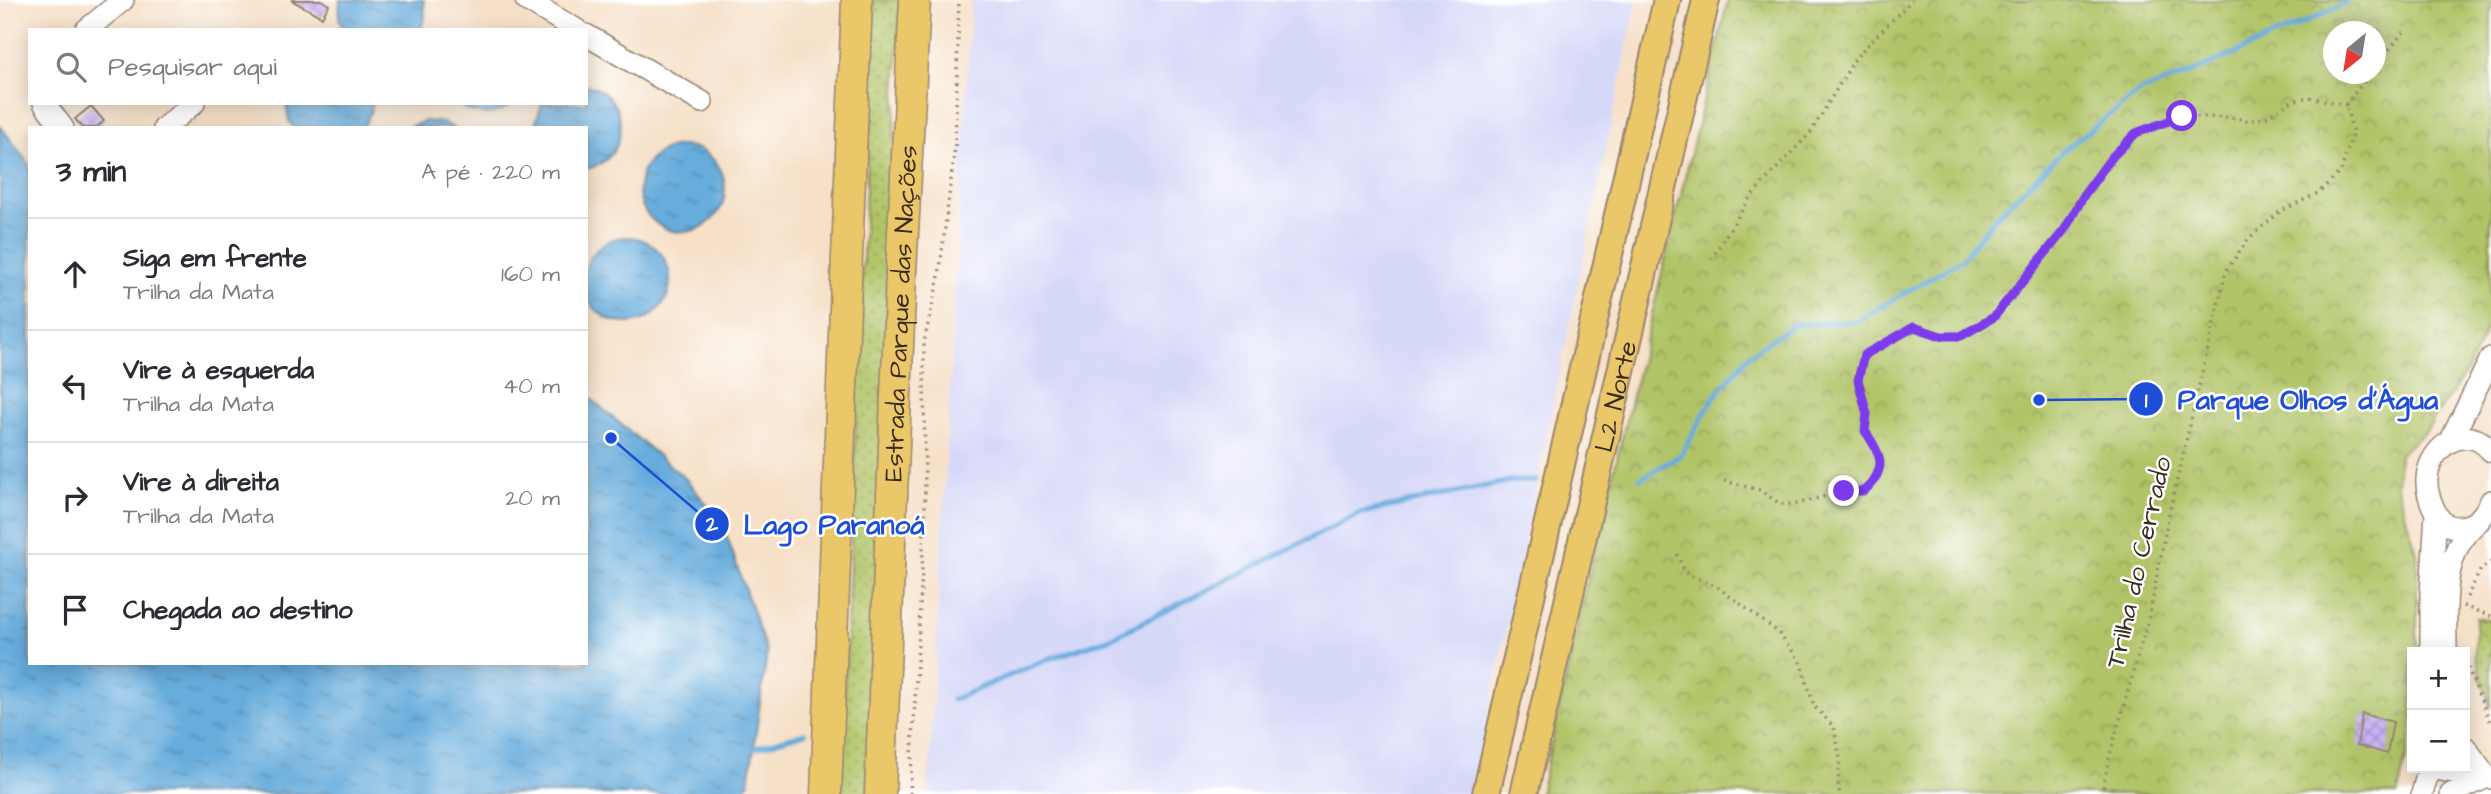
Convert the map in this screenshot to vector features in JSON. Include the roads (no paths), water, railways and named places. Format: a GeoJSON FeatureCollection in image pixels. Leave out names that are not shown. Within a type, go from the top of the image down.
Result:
{"type":"FeatureCollection","features":[{"type":"Feature","properties":{"kind":"highway","name":"Estrada Parque das Nações"},"geometry":{"type":"LineString","coordinates":[[826,794],[858,0]]}},
{"type":"Feature","properties":{"kind":"highway","name":"Estrada Parque das Nações"},"geometry":{"type":"LineString","coordinates":[[880,794],[915,0]]}},
{"type":"Feature","properties":{"kind":"main road","name":"L2 Norte"},"geometry":{"type":"LineString","coordinates":[[1486,794],[1667,0]]}},
{"type":"Feature","properties":{"kind":"main road","name":"L2 Norte"},"geometry":{"type":"LineString","coordinates":[[1524,794],[1706,0]]}},
{"type":"Feature","properties":{"kind":"street"},"geometry":{"type":"LineString","coordinates":[[87,28],[100,7],[123,0]]}},
{"type":"Feature","properties":{"kind":"street"},"geometry":{"type":"LineString","coordinates":[[526,0],[574,28]]}},
{"type":"Feature","properties":{"kind":"street"},"geometry":{"type":"LineString","coordinates":[[588,36],[702,102]]}},
{"type":"Feature","properties":{"kind":"street"},"geometry":{"type":"LineString","coordinates":[[45,105],[61,126]]}},
{"type":"Feature","properties":{"kind":"street"},"geometry":{"type":"LineString","coordinates":[[166,126],[192,105]]}},
{"type":"Feature","properties":{"kind":"street"},"geometry":{"type":"LineString","coordinates":[[2484,519],[2463,527],[2452,527],[2442,522],[2430,499],[2427,479],[2434,457],[2450,442],[2491,358]]}},
{"type":"Feature","properties":{"kind":"street"},"geometry":{"type":"LineString","coordinates":[[2450,442],[2470,436],[2490,444]]}},
{"type":"Feature","properties":{"kind":"street"},"geometry":{"type":"LineString","coordinates":[[2446,647],[2446,592],[2451,567],[2458,548],[2484,519],[2491,501]]}},
{"type":"Feature","properties":{"kind":"street"},"geometry":{"type":"LineString","coordinates":[[2431,647],[2436,513]]}},
{"type":"Feature","properties":{"kind":"street"},"geometry":{"type":"LineString","coordinates":[[2470,753],[2489,778]]}},
{"type":"Feature","properties":{"kind":"street"},"geometry":{"type":"LineString","coordinates":[[2421,794],[2427,773]]}},
{"type":"Feature","properties":{"kind":"street"},"geometry":{"type":"LineString","coordinates":[[2458,773],[2489,778]]}},
{"type":"Feature","properties":{"kind":"street"},"geometry":{"type":"LineString","coordinates":[[2451,794],[2489,778]]}},
{"type":"Feature","properties":{"kind":"water"},"geometry":{"type":"Polygon","coordinates":[[[340,0],[424,0],[425,19],[421,28],[343,28],[339,19],[340,0]]]}},
{"type":"Feature","properties":{"kind":"water"},"geometry":{"type":"Polygon","coordinates":[[[588,86],[601,91],[612,101],[621,127],[612,153],[601,163],[588,168],[588,126],[535,125],[541,105],[588,105],[588,86]]]}},
{"type":"Feature","properties":{"kind":"water"},"geometry":{"type":"Polygon","coordinates":[[[286,105],[372,105],[364,126],[293,126],[286,105]]]}},
{"type":"Feature","properties":{"kind":"water"},"geometry":{"type":"Polygon","coordinates":[[[459,105],[510,105],[484,114],[459,105]]]}},
{"type":"Feature","properties":{"kind":"water"},"geometry":{"type":"Polygon","coordinates":[[[425,121],[450,126],[411,126],[425,121]]]}},
{"type":"Feature","properties":{"kind":"water"},"geometry":{"type":"Polygon","coordinates":[[[0,125],[28,163],[28,665],[588,665],[588,397],[687,480],[723,525],[767,653],[749,782],[742,794],[0,794],[0,125]]]}},
{"type":"Feature","properties":{"kind":"water"},"geometry":{"type":"Polygon","coordinates":[[[682,146],[706,153],[718,165],[725,189],[718,213],[706,225],[682,232],[658,225],[646,213],[639,189],[646,165],[658,153],[682,146]]]}},
{"type":"Feature","properties":{"kind":"water"},"geometry":{"type":"Polygon","coordinates":[[[627,237],[651,244],[663,256],[669,272],[669,288],[663,304],[643,320],[627,323],[611,320],[603,316],[588,298],[588,262],[603,244],[611,240],[627,237]]]}},
{"type":"Feature","properties":{"kind":"waterway"},"geometry":{"type":"LineString","coordinates":[[1640,479],[1681,455],[1712,400],[1750,354],[1793,325],[1857,321],[1961,260],[1993,220],[2064,150],[2141,91],[2191,73],[2350,0]]}},
{"type":"Feature","properties":{"kind":"waterway"},"geometry":{"type":"LineString","coordinates":[[952,700],[1048,659],[1109,639],[1361,513],[1510,481],[1536,481]]}},
{"type":"Feature","properties":{"kind":"waterway"},"geometry":{"type":"LineString","coordinates":[[748,750],[805,733]]}},
{"type":"Feature","properties":{"kind":"place","name":"Parque Olhos d'Água"},"geometry":{"type":"Point","coordinates":[2039,400]}},
{"type":"Feature","properties":{"kind":"place","name":"Lago Paranoá"},"geometry":{"type":"Point","coordinates":[611,438]}}]}
